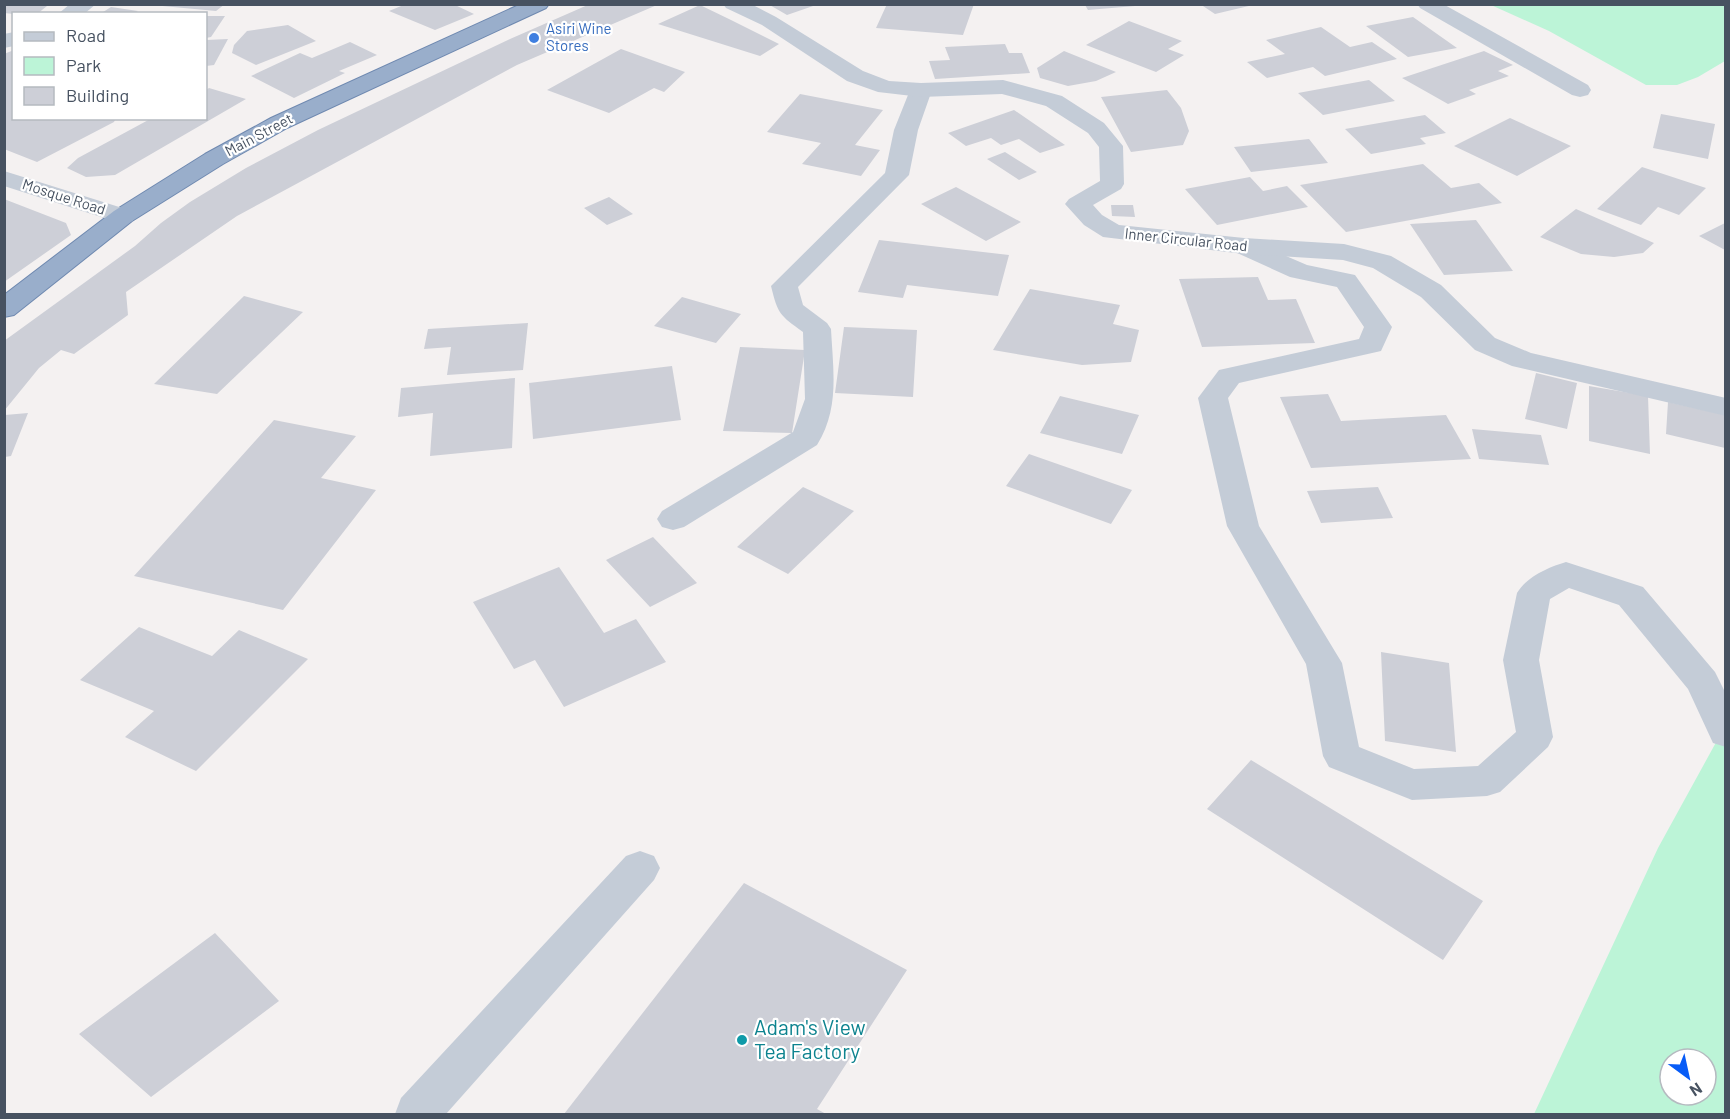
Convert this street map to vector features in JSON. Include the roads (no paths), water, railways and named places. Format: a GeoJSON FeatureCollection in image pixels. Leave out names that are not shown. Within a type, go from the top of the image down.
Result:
{"type":"FeatureCollection","features":[{"type":"Feature","properties":{"kind":"highway","name":"Main Street"},"geometry":{"type":"LineString","coordinates":[[4,309],[123,216],[279,123],[539,4]]}},
{"type":"Feature","properties":{"kind":"street"},"geometry":{"type":"LineString","coordinates":[[72,12],[86,4]]}},
{"type":"Feature","properties":{"kind":"street","name":"Inner Circular Road"},"geometry":{"type":"LineString","coordinates":[[733,4],[769,21],[855,76],[886,87],[921,90],[1003,87],[1054,101],[1096,128],[1111,146],[1112,184],[1078,204],[1093,220],[1112,232],[1244,246],[1344,252],[1382,262],[1431,291],[1485,344],[1522,360],[1725,407]]}},
{"type":"Feature","properties":{"kind":"street"},"geometry":{"type":"LineString","coordinates":[[1427,4],[1580,90]]}},
{"type":"Feature","properties":{"kind":"street"},"geometry":{"type":"LineString","coordinates":[[673,519],[806,438],[820,399],[817,329],[790,309],[784,286],[897,175],[906,130],[921,90]]}},
{"type":"Feature","properties":{"kind":"street","name":"Mosque Road"},"geometry":{"type":"LineString","coordinates":[[4,177],[123,216]]}},
{"type":"Feature","properties":{"kind":"street"},"geometry":{"type":"LineString","coordinates":[[1244,246],[1299,271],[1346,281],[1378,327],[1371,345],[1229,376],[1213,398],[1243,526],[1324,663],[1342,756],[1412,785],[1487,781],[1535,737],[1521,660],[1534,593],[1566,574],[1631,596],[1702,682],[1725,734]]}},
{"type":"Feature","properties":{"kind":"street"},"geometry":{"type":"LineString","coordinates":[[417,1114],[640,868]]}},
{"type":"Feature","properties":{"kind":"place","name":"Asiri Wine Stores"},"geometry":{"type":"Point","coordinates":[534,38]}},
{"type":"Feature","properties":{"kind":"place","name":"Adam's View Tea Factory"},"geometry":{"type":"Point","coordinates":[742,1040]}}]}
